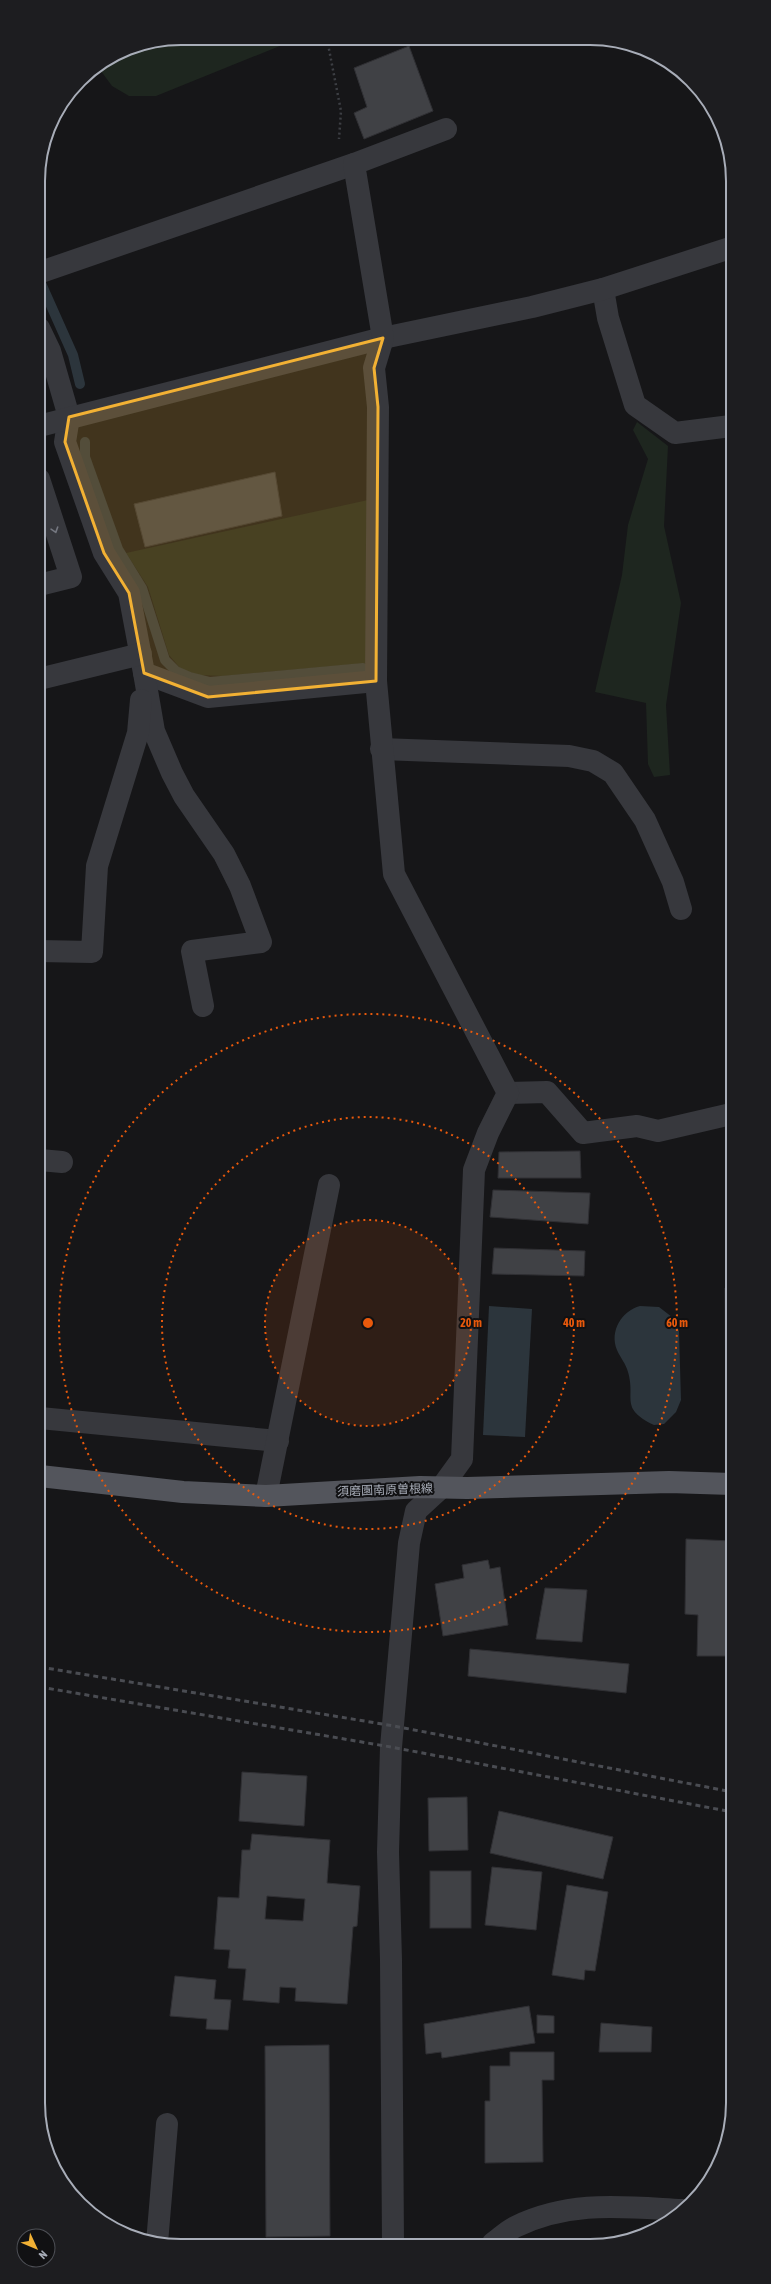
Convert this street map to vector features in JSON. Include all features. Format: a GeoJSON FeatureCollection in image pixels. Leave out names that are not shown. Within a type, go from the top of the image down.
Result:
{"type":"FeatureCollection","features":[{"type":"Feature","properties":{"kind":"main road","name":"須磨園南原曽根線"},"geometry":{"type":"LineString","coordinates":[[45,1477],[182,1492],[266,1496],[420,1487],[441,1488],[669,1482],[726,1484]]}},
{"type":"Feature","properties":{"kind":"street"},"geometry":{"type":"LineString","coordinates":[[45,271],[354,164],[446,128]]}},
{"type":"Feature","properties":{"kind":"street"},"geometry":{"type":"LineString","coordinates":[[354,164],[383,338],[374,368],[378,407],[376,681],[381,749],[394,874],[508,1093]]}},
{"type":"Feature","properties":{"kind":"street"},"geometry":{"type":"LineString","coordinates":[[45,424],[69,417],[296,362],[383,338],[532,307],[603,289],[726,249]]}},
{"type":"Feature","properties":{"kind":"street"},"geometry":{"type":"LineString","coordinates":[[603,289],[608,318],[635,405],[674,433],[726,427]]}},
{"type":"Feature","properties":{"kind":"street"},"geometry":{"type":"LineString","coordinates":[[45,341],[50,351],[69,417],[65,442],[104,553],[128,593],[154,731],[172,773],[184,796],[224,854],[269,944],[192,951],[203,1006]]}},
{"type":"Feature","properties":{"kind":"street"},"geometry":{"type":"LineString","coordinates":[[45,497],[71,577],[45,584]]}},
{"type":"Feature","properties":{"kind":"street"},"geometry":{"type":"LineString","coordinates":[[45,678],[142,663],[208,697],[376,681]]}},
{"type":"Feature","properties":{"kind":"street"},"geometry":{"type":"LineString","coordinates":[[45,951],[92,952],[97,866],[138,733],[142,663]]}},
{"type":"Feature","properties":{"kind":"street"},"geometry":{"type":"LineString","coordinates":[[381,749],[569,756],[594,761],[613,773],[645,820],[673,882],[681,909]]}},
{"type":"Feature","properties":{"kind":"street"},"geometry":{"type":"LineString","coordinates":[[508,1093],[547,1092],[583,1133],[637,1126],[658,1131],[726,1115]]}},
{"type":"Feature","properties":{"kind":"street"},"geometry":{"type":"LineString","coordinates":[[393,2239],[391,1960],[388,1852],[391,1747],[409,1544],[416,1511],[441,1488],[462,1459],[474,1170],[488,1134],[508,1093]]}},
{"type":"Feature","properties":{"kind":"street"},"geometry":{"type":"LineString","coordinates":[[45,1160],[62,1162]]}},
{"type":"Feature","properties":{"kind":"street"},"geometry":{"type":"LineString","coordinates":[[266,1496],[329,1185]]}},
{"type":"Feature","properties":{"kind":"street"},"geometry":{"type":"LineString","coordinates":[[45,1418],[278,1441]]}},
{"type":"Feature","properties":{"kind":"street"},"geometry":{"type":"LineString","coordinates":[[158,2236],[167,2124]]}},
{"type":"Feature","properties":{"kind":"street"},"geometry":{"type":"LineString","coordinates":[[498,2239],[514,2227],[547,2214],[593,2206],[674,2210]]}},
{"type":"Feature","properties":{"kind":"path"},"geometry":{"type":"LineString","coordinates":[[327,45],[341,111],[338,154],[354,164]]}},
{"type":"Feature","properties":{"kind":"highlighted area"},"geometry":{"type":"Polygon","coordinates":[[[383,338],[374,368],[378,407],[376,681],[208,697],[144,673],[129,593],[104,553],[65,442],[69,417],[383,338]]]}},
{"type":"Feature","properties":{"kind":"shaded area"},"geometry":{"type":"Polygon","coordinates":[[[181,45],[282,45],[156,96],[129,96],[112,86],[101,71],[129,55],[146,50],[163,46],[181,45]]]}},
{"type":"Feature","properties":{"kind":"shaded area"},"geometry":{"type":"Polygon","coordinates":[[[637,422],[668,446],[664,526],[681,603],[666,705],[670,775],[654,777],[648,764],[646,703],[595,692],[622,575],[628,525],[648,459],[633,430],[637,422]]]}},
{"type":"Feature","properties":{"kind":"shaded area"},"geometry":{"type":"Polygon","coordinates":[[[368,500],[367,663],[223,676],[198,675],[181,669],[169,655],[148,587],[126,553],[368,500]]]}},
{"type":"Feature","properties":{"kind":"shaded area"},"geometry":{"type":"Polygon","coordinates":[[[489,1306],[532,1309],[525,1437],[483,1435],[489,1306]]]}},
{"type":"Feature","properties":{"kind":"shaded area"},"geometry":{"type":"Polygon","coordinates":[[[640,1306],[659,1307],[672,1317],[679,1331],[681,1400],[676,1412],[664,1424],[654,1425],[636,1413],[631,1402],[628,1372],[615,1343],[616,1329],[623,1317],[628,1312],[640,1306]]]}},
{"type":"Feature","properties":{"kind":"building"},"geometry":{"type":"Polygon","coordinates":[[[409,46],[433,111],[364,139],[354,113],[367,107],[354,68],[409,46]]]}},
{"type":"Feature","properties":{"kind":"building"},"geometry":{"type":"Polygon","coordinates":[[[275,472],[282,516],[145,547],[134,504],[275,472]]]}},
{"type":"Feature","properties":{"kind":"building"},"geometry":{"type":"Polygon","coordinates":[[[580,1151],[581,1178],[498,1178],[499,1152],[580,1151]]]}},
{"type":"Feature","properties":{"kind":"building"},"geometry":{"type":"Polygon","coordinates":[[[493,1190],[590,1193],[588,1224],[490,1217],[493,1190]]]}},
{"type":"Feature","properties":{"kind":"building"},"geometry":{"type":"Polygon","coordinates":[[[494,1248],[585,1251],[584,1276],[492,1274],[494,1248]]]}},
{"type":"Feature","properties":{"kind":"building"},"geometry":{"type":"Polygon","coordinates":[[[725,1288],[726,1288],[726,1422],[725,1288]]]}},
{"type":"Feature","properties":{"kind":"building"},"geometry":{"type":"Polygon","coordinates":[[[686,1539],[726,1541],[726,1656],[697,1656],[698,1615],[685,1614],[686,1539]]]}},
{"type":"Feature","properties":{"kind":"building"},"geometry":{"type":"Polygon","coordinates":[[[488,1560],[490,1569],[500,1567],[508,1625],[443,1636],[435,1584],[464,1578],[462,1565],[488,1560]]]}},
{"type":"Feature","properties":{"kind":"building"},"geometry":{"type":"Polygon","coordinates":[[[545,1588],[587,1590],[582,1642],[536,1639],[545,1588]]]}},
{"type":"Feature","properties":{"kind":"building"},"geometry":{"type":"Polygon","coordinates":[[[470,1649],[629,1664],[626,1693],[468,1676],[470,1649]]]}},
{"type":"Feature","properties":{"kind":"building"},"geometry":{"type":"Polygon","coordinates":[[[242,1772],[307,1776],[304,1826],[239,1821],[242,1772]]]}},
{"type":"Feature","properties":{"kind":"building"},"geometry":{"type":"Polygon","coordinates":[[[467,1797],[468,1850],[429,1851],[428,1798],[467,1797]]]}},
{"type":"Feature","properties":{"kind":"building"},"geometry":{"type":"Polygon","coordinates":[[[499,1811],[613,1837],[603,1879],[490,1853],[499,1811]]]}},
{"type":"Feature","properties":{"kind":"building"},"geometry":{"type":"Polygon","coordinates":[[[252,1834],[330,1840],[327,1883],[360,1886],[357,1926],[353,1927],[347,2004],[295,2001],[296,1988],[280,1987],[279,2003],[243,2000],[246,1969],[228,1968],[230,1950],[214,1949],[218,1897],[239,1898],[242,1850],[250,1850],[252,1834]],[[267,1896],[265,1919],[303,1921],[305,1899],[267,1896]]]}},
{"type":"Feature","properties":{"kind":"building"},"geometry":{"type":"Polygon","coordinates":[[[492,1867],[542,1872],[536,1930],[485,1925],[492,1867]]]}},
{"type":"Feature","properties":{"kind":"building"},"geometry":{"type":"Polygon","coordinates":[[[430,1871],[471,1871],[471,1928],[430,1928],[430,1871]]]}},
{"type":"Feature","properties":{"kind":"building"},"geometry":{"type":"Polygon","coordinates":[[[567,1885],[608,1892],[595,1971],[585,1970],[584,1980],[552,1975],[567,1885]]]}},
{"type":"Feature","properties":{"kind":"building"},"geometry":{"type":"Polygon","coordinates":[[[175,1976],[216,1980],[214,1999],[231,2000],[228,2030],[206,2029],[207,2019],[170,2016],[175,1976]]]}},
{"type":"Feature","properties":{"kind":"building"},"geometry":{"type":"Polygon","coordinates":[[[529,2006],[535,2043],[442,2058],[441,2052],[426,2054],[424,2024],[529,2006]]]}},
{"type":"Feature","properties":{"kind":"building"},"geometry":{"type":"Polygon","coordinates":[[[537,2015],[554,2016],[554,2033],[537,2033],[537,2015]]]}},
{"type":"Feature","properties":{"kind":"building"},"geometry":{"type":"Polygon","coordinates":[[[601,2023],[652,2027],[651,2052],[599,2052],[601,2023]]]}},
{"type":"Feature","properties":{"kind":"building"},"geometry":{"type":"Polygon","coordinates":[[[329,2045],[330,2236],[266,2237],[265,2046],[329,2045]]]}},
{"type":"Feature","properties":{"kind":"building"},"geometry":{"type":"Polygon","coordinates":[[[510,2052],[554,2052],[554,2080],[542,2080],[543,2162],[485,2163],[485,2101],[490,2101],[490,2066],[510,2066],[510,2052]]]}},
{"type":"Feature","properties":{"kind":"waterway"},"geometry":{"type":"LineString","coordinates":[[45,292],[73,355],[80,384]]}},
{"type":"Feature","properties":{"kind":"waterway"},"geometry":{"type":"LineString","coordinates":[[85,442],[85,457],[118,549],[142,588],[165,660],[176,671],[190,677],[210,682],[363,668]]}},
{"type":"Feature","properties":{"kind":"railway"},"geometry":{"type":"LineString","coordinates":[[45,1668],[394,1726],[726,1791]]}},
{"type":"Feature","properties":{"kind":"railway"},"geometry":{"type":"LineString","coordinates":[[45,1688],[391,1747],[726,1811]]}}]}
